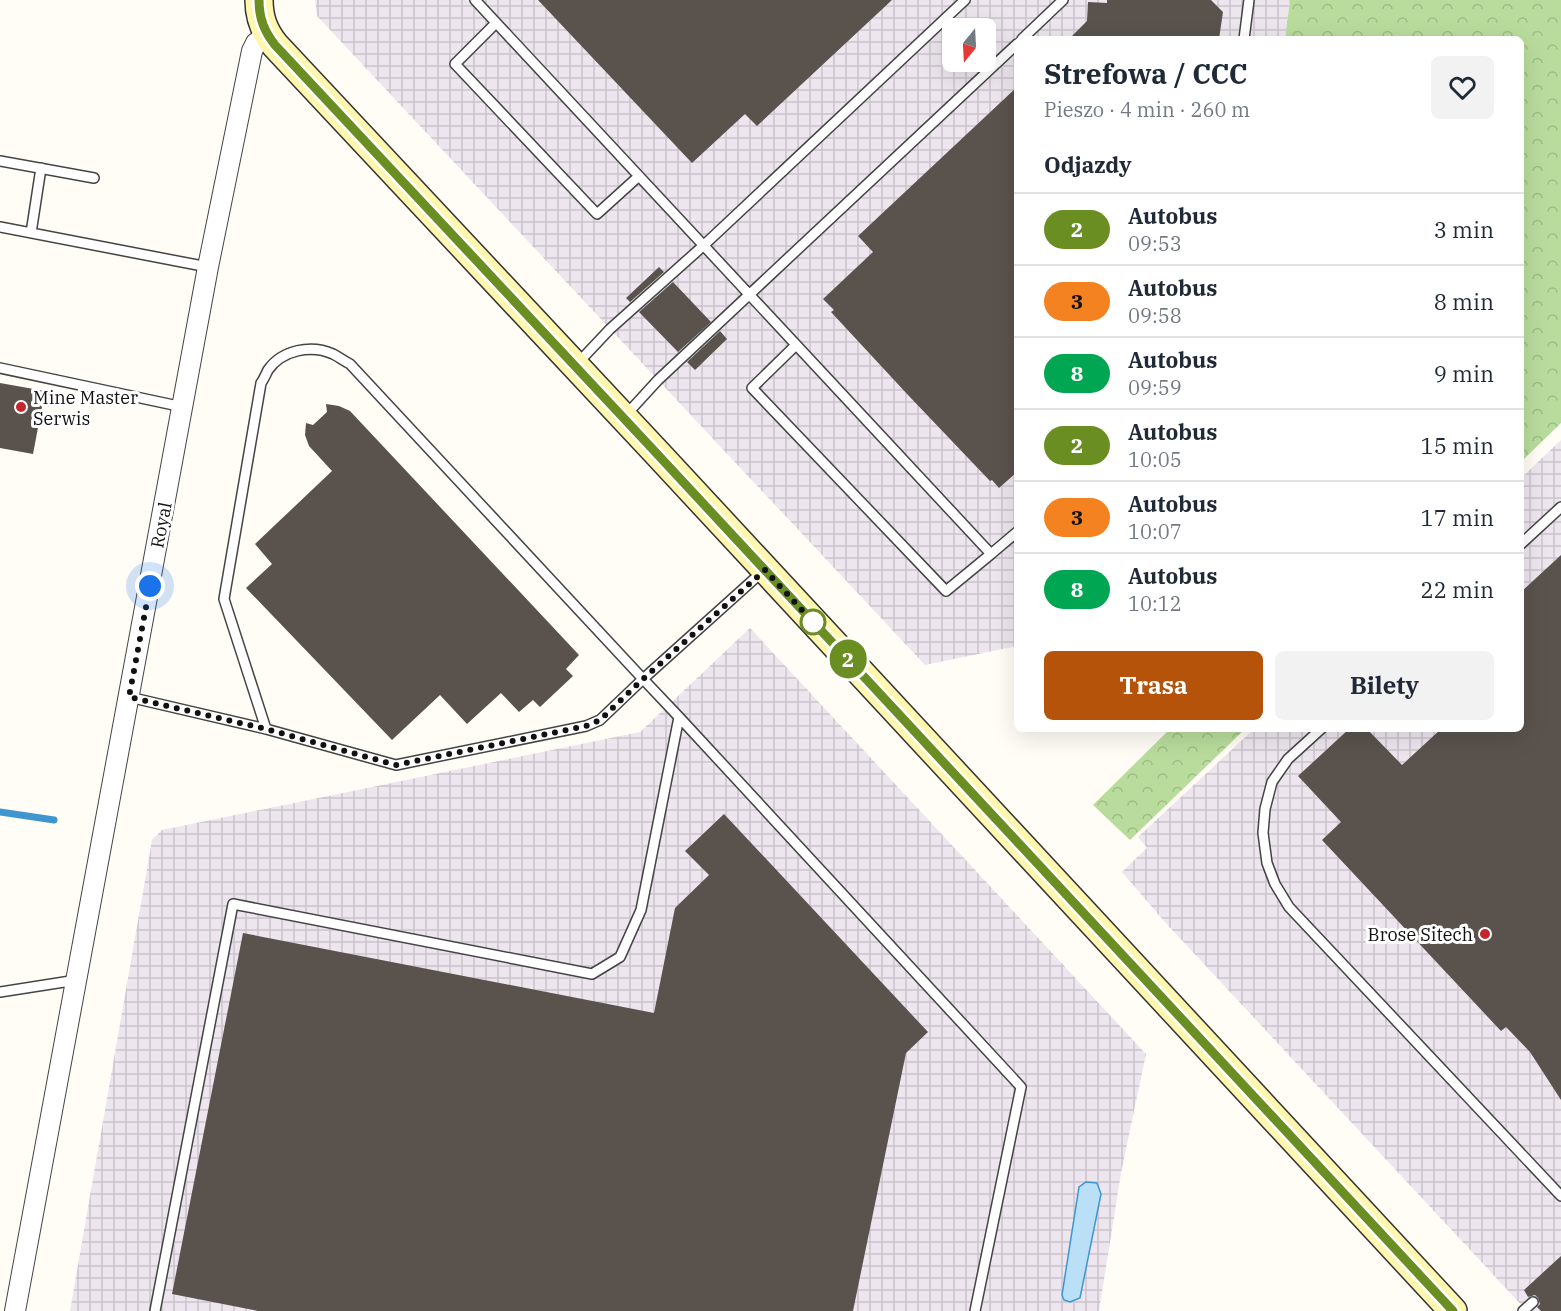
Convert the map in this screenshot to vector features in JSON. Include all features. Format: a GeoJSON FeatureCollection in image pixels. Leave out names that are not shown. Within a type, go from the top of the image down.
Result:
{"type":"FeatureCollection","features":[{"type":"Feature","properties":{"kind":"street"},"geometry":{"type":"LineString","coordinates":[[259,0],[260,16],[267,35],[321,95],[1453,1311]]}},
{"type":"Feature","properties":{"kind":"street","name":"Royal"},"geometry":{"type":"LineString","coordinates":[[15,1311],[208,267],[252,51],[256,43],[267,35]]}},
{"type":"Feature","properties":{"kind":"lane"},"geometry":{"type":"LineString","coordinates":[[475,0],[991,554]]}},
{"type":"Feature","properties":{"kind":"lane"},"geometry":{"type":"LineString","coordinates":[[575,366],[610,328],[703,246],[965,0]]}},
{"type":"Feature","properties":{"kind":"lane"},"geometry":{"type":"LineString","coordinates":[[1025,36],[1063,0]]}},
{"type":"Feature","properties":{"kind":"lane"},"geometry":{"type":"LineString","coordinates":[[1244,36],[1249,0]]}},
{"type":"Feature","properties":{"kind":"lane"},"geometry":{"type":"LineString","coordinates":[[496,23],[455,64],[597,214],[639,176]]}},
{"type":"Feature","properties":{"kind":"lane"},"geometry":{"type":"LineString","coordinates":[[624,418],[658,380],[1014,47]]}},
{"type":"Feature","properties":{"kind":"lane"},"geometry":{"type":"LineString","coordinates":[[0,161],[94,178]]}},
{"type":"Feature","properties":{"kind":"lane"},"geometry":{"type":"LineString","coordinates":[[31,233],[41,168]]}},
{"type":"Feature","properties":{"kind":"lane"},"geometry":{"type":"LineString","coordinates":[[0,227],[208,267]]}},
{"type":"Feature","properties":{"kind":"lane"},"geometry":{"type":"LineString","coordinates":[[796,345],[752,388],[946,591],[1014,535]]}},
{"type":"Feature","properties":{"kind":"lane"},"geometry":{"type":"LineString","coordinates":[[266,729],[224,599],[261,383],[269,369],[284,355],[303,349],[319,350],[331,353],[350,364],[1021,1087],[975,1311]]}},
{"type":"Feature","properties":{"kind":"lane"},"geometry":{"type":"LineString","coordinates":[[0,368],[183,407]]}},
{"type":"Feature","properties":{"kind":"lane"},"geometry":{"type":"LineString","coordinates":[[1524,541],[1561,507]]}},
{"type":"Feature","properties":{"kind":"lane"},"geometry":{"type":"LineString","coordinates":[[129,697],[266,729],[396,765],[586,726],[600,720],[765,570]]}},
{"type":"Feature","properties":{"kind":"lane"},"geometry":{"type":"LineString","coordinates":[[155,1311],[233,904],[592,974],[620,957],[641,910],[679,717]]}},
{"type":"Feature","properties":{"kind":"lane"},"geometry":{"type":"LineString","coordinates":[[1318,732],[1288,759],[1272,782],[1265,808],[1263,833],[1268,863],[1275,884],[1289,907],[1561,1196]]}},
{"type":"Feature","properties":{"kind":"lane"},"geometry":{"type":"LineString","coordinates":[[0,992],[77,980]]}},
{"type":"Feature","properties":{"kind":"lane"},"geometry":{"type":"LineString","coordinates":[[1523,1311],[1533,1302]]}},
{"type":"Feature","properties":{"kind":"shaded area"},"geometry":{"type":"Polygon","coordinates":[[[315,0],[1290,0],[1285,36],[1014,36],[1014,647],[925,665],[317,16],[315,0]]]}},
{"type":"Feature","properties":{"kind":"shaded area"},"geometry":{"type":"Polygon","coordinates":[[[1561,440],[1561,1311],[1527,1311],[1163,920],[1122,872],[1147,848],[1138,837],[1251,732],[1524,732],[1524,475],[1561,440]]]}},
{"type":"Feature","properties":{"kind":"shaded area"},"geometry":{"type":"Polygon","coordinates":[[[750,628],[1146,1054],[1121,1173],[1099,1311],[70,1311],[152,840],[162,830],[640,732],[750,628]]]}},
{"type":"Feature","properties":{"kind":"green space"},"geometry":{"type":"Polygon","coordinates":[[[1290,0],[1561,0],[1561,423],[1524,459],[1524,36],[1285,36],[1290,0]]]}},
{"type":"Feature","properties":{"kind":"green space"},"geometry":{"type":"Polygon","coordinates":[[[1167,732],[1242,732],[1130,840],[1093,805],[1167,732]]]}},
{"type":"Feature","properties":{"kind":"water"},"geometry":{"type":"Polygon","coordinates":[[[1086,1182],[1097,1183],[1101,1194],[1080,1298],[1070,1302],[1064,1300],[1062,1295],[1079,1187],[1086,1182]]]}},
{"type":"Feature","properties":{"kind":"building"},"geometry":{"type":"Polygon","coordinates":[[[538,0],[892,0],[757,126],[745,114],[692,163],[538,0]]]}},
{"type":"Feature","properties":{"kind":"building"},"geometry":{"type":"Polygon","coordinates":[[[1107,0],[1211,0],[1223,12],[1219,36],[1072,36],[1087,21],[1088,2],[1107,3],[1107,0]]]}},
{"type":"Feature","properties":{"kind":"building"},"geometry":{"type":"Polygon","coordinates":[[[1014,90],[1014,475],[999,488],[908,395],[831,312],[834,310],[823,299],[873,252],[858,236],[1014,90]]]}},
{"type":"Feature","properties":{"kind":"building"},"geometry":{"type":"Polygon","coordinates":[[[659,267],[664,272],[630,302],[626,298],[659,267]]]}},
{"type":"Feature","properties":{"kind":"building"},"geometry":{"type":"Polygon","coordinates":[[[673,282],[711,322],[678,352],[639,312],[673,282]]]}},
{"type":"Feature","properties":{"kind":"building"},"geometry":{"type":"Polygon","coordinates":[[[720,331],[727,339],[695,370],[687,362],[720,331]]]}},
{"type":"Feature","properties":{"kind":"building","name":"Mine Master Serwis"},"geometry":{"type":"Polygon","coordinates":[[[0,383],[45,391],[33,454],[0,448],[0,383]]]}},
{"type":"Feature","properties":{"kind":"building"},"geometry":{"type":"Polygon","coordinates":[[[326,404],[350,411],[579,655],[566,669],[573,676],[540,707],[533,700],[519,712],[501,693],[467,724],[440,695],[392,740],[246,588],[272,564],[255,544],[332,471],[309,446],[305,435],[306,423],[313,425],[327,412],[326,404]]]}},
{"type":"Feature","properties":{"kind":"building","name":"Brose Sitech"},"geometry":{"type":"Polygon","coordinates":[[[1561,555],[1561,1100],[1530,1052],[1506,1027],[1501,1031],[1322,840],[1341,822],[1298,776],[1346,732],[1370,732],[1402,765],[1438,732],[1524,732],[1524,589],[1561,555]]]}},
{"type":"Feature","properties":{"kind":"building"},"geometry":{"type":"Polygon","coordinates":[[[724,814],[928,1032],[906,1053],[853,1311],[258,1311],[172,1294],[243,933],[654,1013],[675,908],[709,875],[685,851],[724,814]]]}},
{"type":"Feature","properties":{"kind":"building"},"geometry":{"type":"Polygon","coordinates":[[[1561,1256],[1561,1311],[1541,1311],[1537,1307],[1540,1304],[1538,1298],[1535,1295],[1528,1297],[1524,1290],[1561,1256]]]}},
{"type":"Feature","properties":{"kind":"waterway"},"geometry":{"type":"LineString","coordinates":[[0,812],[54,820]]}},
{"type":"Feature","properties":{"kind":"bus line","name":"2"},"geometry":{"type":"LineString","coordinates":[[259,0],[263,26],[275,45],[1453,1311]]}},
{"type":"Feature","properties":{"kind":"place","name":"Mine Master Serwis"},"geometry":{"type":"Point","coordinates":[21,407]}},
{"type":"Feature","properties":{"kind":"place","name":"Brose Sitech"},"geometry":{"type":"Point","coordinates":[1485,934]}},
{"type":"Feature","properties":{"kind":"route"},"geometry":{"type":"LineString","coordinates":[[150,586],[129,697],[266,729],[396,765],[586,726],[600,720],[765,570],[813,622]]}}]}
